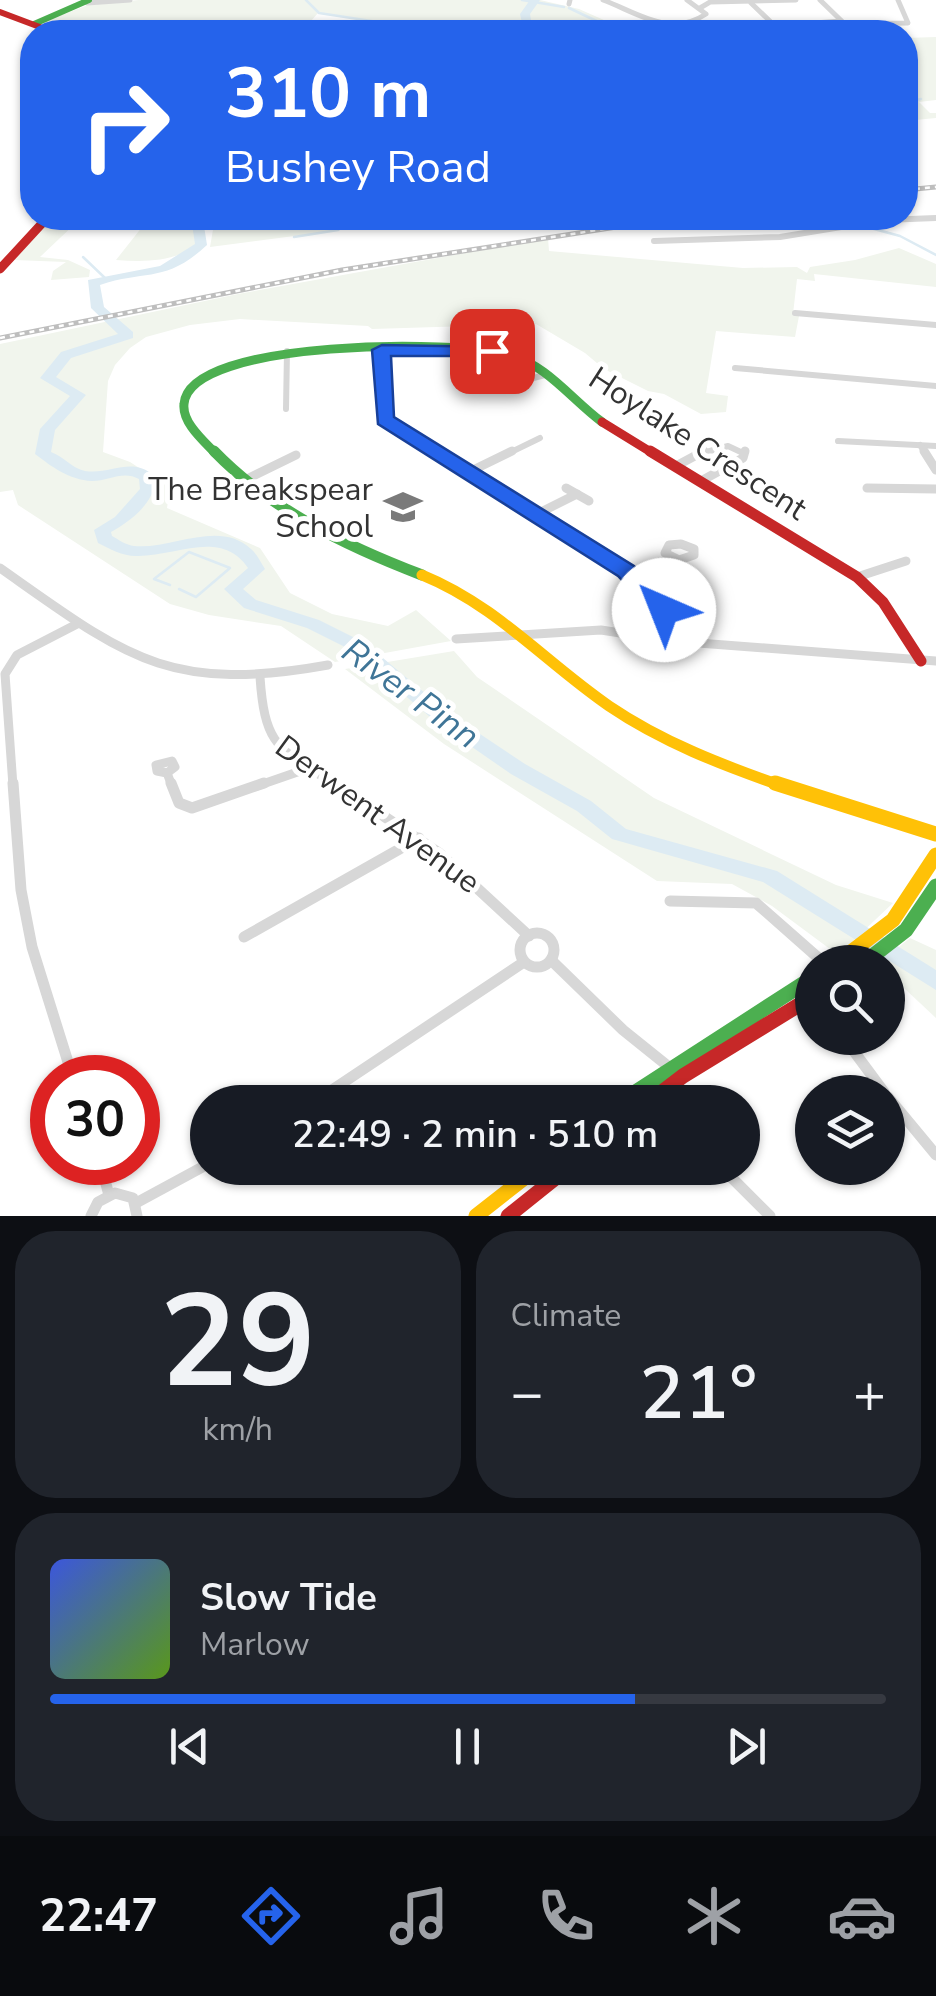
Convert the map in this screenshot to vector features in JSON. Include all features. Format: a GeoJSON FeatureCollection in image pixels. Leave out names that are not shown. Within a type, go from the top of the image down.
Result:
{"type":"FeatureCollection","features":[{"type":"Feature","properties":{"kind":"street"},"geometry":{"type":"LineString","coordinates":[[44,20],[90,2],[117,0]]}},
{"type":"Feature","properties":{"kind":"street"},"geometry":{"type":"LineString","coordinates":[[90,2],[130,0]]}},
{"type":"Feature","properties":{"kind":"street"},"geometry":{"type":"LineString","coordinates":[[604,0],[647,20]]}},
{"type":"Feature","properties":{"kind":"street"},"geometry":{"type":"LineString","coordinates":[[686,0],[706,14],[697,20]]}},
{"type":"Feature","properties":{"kind":"street"},"geometry":{"type":"LineString","coordinates":[[706,0],[734,3]]}},
{"type":"Feature","properties":{"kind":"street"},"geometry":{"type":"LineString","coordinates":[[700,8],[710,2],[796,0]]}},
{"type":"Feature","properties":{"kind":"street"},"geometry":{"type":"LineString","coordinates":[[820,0],[840,20]]}},
{"type":"Feature","properties":{"kind":"street"},"geometry":{"type":"LineString","coordinates":[[751,3],[769,20]]}},
{"type":"Feature","properties":{"kind":"street"},"geometry":{"type":"LineString","coordinates":[[0,269],[36,230]]}},
{"type":"Feature","properties":{"kind":"street"},"geometry":{"type":"LineString","coordinates":[[654,242],[780,237],[821,230]]}},
{"type":"Feature","properties":{"kind":"street"},"geometry":{"type":"LineString","coordinates":[[795,313],[936,325]]}},
{"type":"Feature","properties":{"kind":"street"},"geometry":{"type":"LineString","coordinates":[[382,350],[384,420],[634,579],[664,610],[672,628],[672,641]]}},
{"type":"Feature","properties":{"kind":"street"},"geometry":{"type":"LineString","coordinates":[[286,409],[287,351]]}},
{"type":"Feature","properties":{"kind":"street","name":"Hoylake Crescent"},"geometry":{"type":"LineString","coordinates":[[921,661],[883,602],[858,578],[597,418],[524,358],[508,353],[287,351],[208,369],[190,386],[183,402],[187,418],[201,438],[244,481],[408,570],[463,591],[578,684],[635,723],[704,754],[936,834]]}},
{"type":"Feature","properties":{"kind":"street"},"geometry":{"type":"LineString","coordinates":[[735,368],[936,386]]}},
{"type":"Feature","properties":{"kind":"street"},"geometry":{"type":"LineString","coordinates":[[487,390],[546,375]]}},
{"type":"Feature","properties":{"kind":"street"},"geometry":{"type":"LineString","coordinates":[[468,472],[540,438]]}},
{"type":"Feature","properties":{"kind":"street"},"geometry":{"type":"LineString","coordinates":[[838,441],[936,446]]}},
{"type":"Feature","properties":{"kind":"street"},"geometry":{"type":"LineString","coordinates":[[676,466],[729,444],[746,452],[743,458],[701,481]]}},
{"type":"Feature","properties":{"kind":"street"},"geometry":{"type":"LineString","coordinates":[[920,445],[936,470]]}},
{"type":"Feature","properties":{"kind":"street"},"geometry":{"type":"LineString","coordinates":[[244,481],[296,456]]}},
{"type":"Feature","properties":{"kind":"street"},"geometry":{"type":"LineString","coordinates":[[566,488],[588,501]]}},
{"type":"Feature","properties":{"kind":"street"},"geometry":{"type":"LineString","coordinates":[[866,488],[936,489]]}},
{"type":"Feature","properties":{"kind":"street"},"geometry":{"type":"LineString","coordinates":[[535,515],[576,494]]}},
{"type":"Feature","properties":{"kind":"street"},"geometry":{"type":"LineString","coordinates":[[634,579],[673,560]]}},
{"type":"Feature","properties":{"kind":"street"},"geometry":{"type":"LineString","coordinates":[[858,578],[906,561]]}},
{"type":"Feature","properties":{"kind":"street"},"geometry":{"type":"LineString","coordinates":[[0,568],[116,648],[147,661],[204,674],[260,677],[328,665]]}},
{"type":"Feature","properties":{"kind":"street"},"geometry":{"type":"LineString","coordinates":[[67,1055],[32,947],[21,890],[5,674],[18,655],[79,624]]}},
{"type":"Feature","properties":{"kind":"street"},"geometry":{"type":"LineString","coordinates":[[456,639],[601,630],[672,641],[936,661]]}},
{"type":"Feature","properties":{"kind":"street","name":"Derwent Avenue"},"geometry":{"type":"LineString","coordinates":[[260,677],[263,721],[282,751],[420,838],[482,888],[529,936],[542,936],[553,942],[556,952],[552,960],[624,1030],[669,1067]]}},
{"type":"Feature","properties":{"kind":"street"},"geometry":{"type":"LineString","coordinates":[[167,772],[179,803],[192,808],[308,768]]}},
{"type":"Feature","properties":{"kind":"street"},"geometry":{"type":"LineString","coordinates":[[244,936],[420,838]]}},
{"type":"Feature","properties":{"kind":"street"},"geometry":{"type":"LineString","coordinates":[[865,945],[894,920],[936,856]]}},
{"type":"Feature","properties":{"kind":"street"},"geometry":{"type":"LineString","coordinates":[[887,945],[916,918],[936,886]]}},
{"type":"Feature","properties":{"kind":"street"},"geometry":{"type":"LineString","coordinates":[[670,901],[756,903],[804,945]]}},
{"type":"Feature","properties":{"kind":"street"},"geometry":{"type":"LineString","coordinates":[[524,962],[517,948],[529,936]]}},
{"type":"Feature","properties":{"kind":"street"},"geometry":{"type":"LineString","coordinates":[[340,1085],[524,962],[540,965],[552,960]]}},
{"type":"Feature","properties":{"kind":"street"},"geometry":{"type":"LineString","coordinates":[[644,1085],[795,988]]}},
{"type":"Feature","properties":{"kind":"street"},"geometry":{"type":"LineString","coordinates":[[789,992],[795,994]]}},
{"type":"Feature","properties":{"kind":"street"},"geometry":{"type":"LineString","coordinates":[[678,1085],[795,1008]]}},
{"type":"Feature","properties":{"kind":"street"},"geometry":{"type":"LineString","coordinates":[[905,1118],[936,1155]]}},
{"type":"Feature","properties":{"kind":"street"},"geometry":{"type":"LineString","coordinates":[[91,1216],[98,1202],[109,1195],[122,1194],[136,1210],[190,1176]]}},
{"type":"Feature","properties":{"kind":"street"},"geometry":{"type":"LineString","coordinates":[[106,1185],[109,1195]]}},
{"type":"Feature","properties":{"kind":"street"},"geometry":{"type":"LineString","coordinates":[[476,1216],[515,1185]]}},
{"type":"Feature","properties":{"kind":"street"},"geometry":{"type":"LineString","coordinates":[[508,1216],[547,1185]]}},
{"type":"Feature","properties":{"kind":"street"},"geometry":{"type":"LineString","coordinates":[[739,1185],[770,1216]]}},
{"type":"Feature","properties":{"kind":"shaded area"},"geometry":{"type":"Polygon","coordinates":[[[139,0],[540,0],[579,9],[604,20],[362,20],[318,13],[312,20],[49,20],[88,5],[139,0]]]}},
{"type":"Feature","properties":{"kind":"shaded area"},"geometry":{"type":"Polygon","coordinates":[[[936,37],[936,100],[919,102],[930,113],[936,113],[936,118],[918,120],[918,38],[936,37]]]}},
{"type":"Feature","properties":{"kind":"shaded area"},"geometry":{"type":"Polygon","coordinates":[[[40,230],[68,230],[40,257],[68,260],[90,270],[89,277],[51,280],[53,271],[66,262],[14,260],[40,230]]]}},
{"type":"Feature","properties":{"kind":"shaded area"},"geometry":{"type":"Polygon","coordinates":[[[140,230],[197,230],[198,245],[189,251],[159,260],[116,260],[140,230]]]}},
{"type":"Feature","properties":{"kind":"shaded area"},"geometry":{"type":"Polygon","coordinates":[[[213,230],[334,230],[333,231],[210,247],[213,230]]]}},
{"type":"Feature","properties":{"kind":"shaded area"},"geometry":{"type":"Polygon","coordinates":[[[548,238],[549,251],[743,268],[797,267],[807,273],[810,267],[899,248],[936,264],[936,287],[814,274],[815,281],[797,279],[793,314],[799,316],[795,337],[716,331],[706,393],[728,396],[726,412],[701,414],[664,394],[648,391],[604,369],[536,324],[372,329],[240,319],[190,325],[146,337],[115,365],[108,381],[103,452],[130,462],[170,488],[167,508],[260,548],[290,593],[332,614],[388,626],[416,610],[451,641],[335,662],[281,626],[209,615],[170,604],[18,505],[13,490],[0,492],[0,344],[238,294],[548,238]]]}},
{"type":"Feature","properties":{"kind":"shaded area"},"geometry":{"type":"Polygon","coordinates":[[[454,651],[477,677],[654,798],[836,885],[893,903],[849,945],[825,945],[772,906],[732,884],[657,881],[444,744],[345,669],[454,651]]]}},
{"type":"Feature","properties":{"kind":"shaded area"},"geometry":{"type":"Polygon","coordinates":[[[910,938],[936,950],[936,1018],[905,989],[905,945],[901,945],[910,938]]]}},
{"type":"Feature","properties":{"kind":"waterway"},"geometry":{"type":"LineString","coordinates":[[306,0],[319,13],[365,20]]}},
{"type":"Feature","properties":{"kind":"waterway"},"geometry":{"type":"LineString","coordinates":[[522,0],[564,7]]}},
{"type":"Feature","properties":{"kind":"waterway","name":"River Pinn"},"geometry":{"type":"LineString","coordinates":[[526,20],[525,14],[535,0]]}},
{"type":"Feature","properties":{"kind":"waterway"},"geometry":{"type":"LineString","coordinates":[[569,8],[594,20]]}},
{"type":"Feature","properties":{"kind":"waterway","name":"River Pinn"},"geometry":{"type":"LineString","coordinates":[[199,230],[201,245],[170,267],[93,283],[98,308],[128,335],[66,355],[47,378],[79,395],[48,429],[43,454],[59,460],[66,470],[85,475],[133,470],[147,477],[148,490],[121,520],[102,530],[104,539],[133,551],[218,541],[233,545],[246,553],[257,569],[233,589],[250,604],[313,624],[359,647],[443,718],[518,769],[584,806],[619,834],[770,876],[936,981]]}},
{"type":"Feature","properties":{"kind":"waterway"},"geometry":{"type":"LineString","coordinates":[[294,237],[338,230]]}},
{"type":"Feature","properties":{"kind":"waterway"},"geometry":{"type":"LineString","coordinates":[[878,230],[900,236],[936,255]]}},
{"type":"Feature","properties":{"kind":"waterway"},"geometry":{"type":"LineString","coordinates":[[83,257],[105,278]]}},
{"type":"Feature","properties":{"kind":"waterway"},"geometry":{"type":"LineString","coordinates":[[170,585],[154,579],[189,552],[230,568],[196,597],[179,589]]}},
{"type":"Feature","properties":{"kind":"railway"},"geometry":{"type":"LineString","coordinates":[[918,189],[936,187]]}},
{"type":"Feature","properties":{"kind":"railway"},"geometry":{"type":"LineString","coordinates":[[0,338],[342,270],[597,230]]}},
{"type":"Feature","properties":{"kind":"traffic: fast"},"geometry":{"type":"LineString","coordinates":[[43,20],[89,0]]}},
{"type":"Feature","properties":{"kind":"traffic: fast"},"geometry":{"type":"LineString","coordinates":[[422,575],[333,537],[249,484],[189,422],[183,405],[191,387],[202,377],[230,364],[290,354],[380,348],[470,349],[525,359],[602,422]]}},
{"type":"Feature","properties":{"kind":"traffic: fast"},"geometry":{"type":"LineString","coordinates":[[887,945],[906,930],[936,886]]}},
{"type":"Feature","properties":{"kind":"traffic: fast"},"geometry":{"type":"LineString","coordinates":[[646,1085],[795,989]]}},
{"type":"Feature","properties":{"kind":"traffic: slow"},"geometry":{"type":"LineString","coordinates":[[422,575],[481,604],[607,704],[670,741],[782,786],[936,834]]}},
{"type":"Feature","properties":{"kind":"traffic: slow"},"geometry":{"type":"LineString","coordinates":[[860,945],[893,920],[936,855]]}},
{"type":"Feature","properties":{"kind":"traffic: slow"},"geometry":{"type":"LineString","coordinates":[[476,1216],[515,1185]]}},
{"type":"Feature","properties":{"kind":"traffic: jam"},"geometry":{"type":"LineString","coordinates":[[0,12],[21,20]]}},
{"type":"Feature","properties":{"kind":"traffic: jam"},"geometry":{"type":"LineString","coordinates":[[0,269],[36,230]]}},
{"type":"Feature","properties":{"kind":"traffic: jam"},"geometry":{"type":"LineString","coordinates":[[602,422],[857,577],[883,602],[921,661]]}},
{"type":"Feature","properties":{"kind":"traffic: jam"},"geometry":{"type":"LineString","coordinates":[[671,1085],[795,1007]]}},
{"type":"Feature","properties":{"kind":"traffic: jam"},"geometry":{"type":"LineString","coordinates":[[508,1216],[547,1185]]}},
{"type":"Feature","properties":{"kind":"place","name":"The Breakspear School"},"geometry":{"type":"Point","coordinates":[403,507]}},
{"type":"Feature","properties":{"kind":"route"},"geometry":{"type":"LineString","coordinates":[[492,351],[382,350],[384,420],[626,571],[664,610]]}}]}
